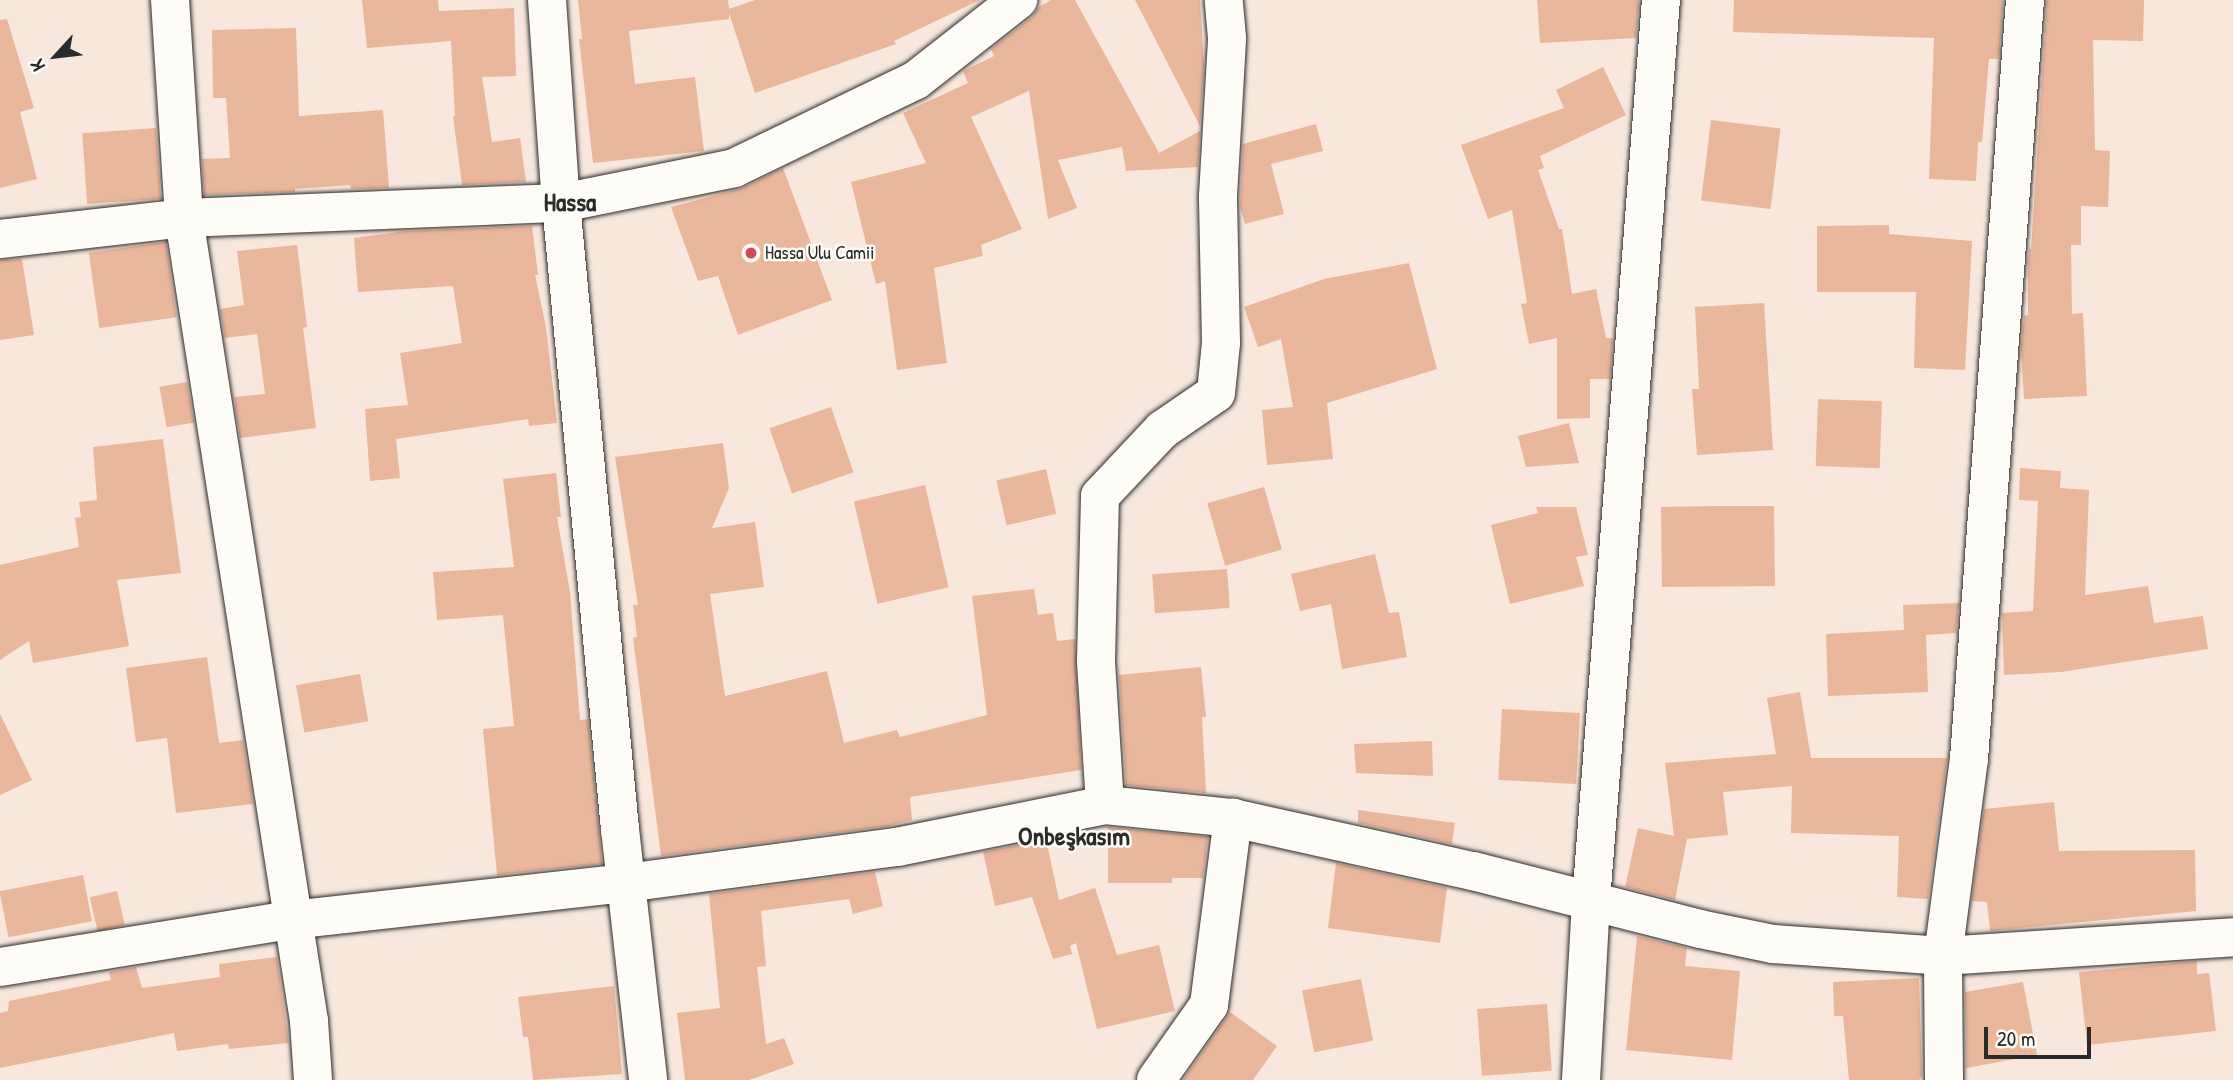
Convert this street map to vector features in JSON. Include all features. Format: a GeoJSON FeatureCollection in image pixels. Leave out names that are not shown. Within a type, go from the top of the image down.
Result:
{"type":"FeatureCollection","features":[{"type":"Feature","properties":{"kind":"street"},"geometry":{"type":"LineString","coordinates":[[170,0],[184,218],[291,920],[309,1021],[313,1080]]}},
{"type":"Feature","properties":{"kind":"street"},"geometry":{"type":"LineString","coordinates":[[547,0],[561,203],[626,883],[648,1080]]}},
{"type":"Feature","properties":{"kind":"street"},"geometry":{"type":"LineString","coordinates":[[0,239],[184,218],[561,203],[734,168],[916,80],[1018,0]]}},
{"type":"Feature","properties":{"kind":"street"},"geometry":{"type":"LineString","coordinates":[[1105,805],[1096,660],[1100,496],[1162,430],[1216,393],[1221,343],[1219,196],[1227,38],[1224,0]]}},
{"type":"Feature","properties":{"kind":"street"},"geometry":{"type":"LineString","coordinates":[[1581,1080],[1591,901],[1661,0]]}},
{"type":"Feature","properties":{"kind":"street"},"geometry":{"type":"LineString","coordinates":[[1944,1080],[1944,956],[1969,759],[2025,0]]}},
{"type":"Feature","properties":{"kind":"street"},"geometry":{"type":"LineString","coordinates":[[0,967],[291,920],[626,883],[897,847],[1105,805],[1233,818],[1473,871],[1700,929],[1773,944],[1944,956],[2233,937]]}},
{"type":"Feature","properties":{"kind":"street"},"geometry":{"type":"LineString","coordinates":[[1156,1080],[1209,1005],[1233,818]]}},
{"type":"Feature","properties":{"kind":"building"},"geometry":{"type":"Polygon","coordinates":[[[362,0],[438,0],[439,11],[514,8],[516,76],[482,77],[492,142],[520,138],[526,182],[462,185],[453,116],[451,41],[367,48],[362,0]]]}},
{"type":"Feature","properties":{"kind":"building"},"geometry":{"type":"Polygon","coordinates":[[[578,0],[728,0],[729,9],[755,0],[980,0],[894,41],[896,44],[755,93],[729,13],[729,19],[629,31],[635,84],[695,77],[704,151],[593,163],[579,39],[582,39],[578,0]]]}},
{"type":"Feature","properties":{"kind":"building"},"geometry":{"type":"Polygon","coordinates":[[[1051,0],[1075,0],[1159,153],[1200,131],[1198,167],[1126,171],[1122,147],[1058,160],[1077,208],[1048,219],[1029,91],[971,117],[1022,229],[981,245],[983,256],[934,268],[947,363],[897,370],[885,281],[876,284],[851,182],[926,163],[903,113],[968,83],[963,71],[994,56],[991,49],[1032,17],[1039,7],[1051,0]]]}},
{"type":"Feature","properties":{"kind":"building"},"geometry":{"type":"Polygon","coordinates":[[[1135,0],[1200,0],[1204,65],[1200,126],[1135,0]]]}},
{"type":"Feature","properties":{"kind":"building"},"geometry":{"type":"Polygon","coordinates":[[[1537,0],[1639,0],[1636,38],[1540,43],[1537,0]]]}},
{"type":"Feature","properties":{"kind":"building"},"geometry":{"type":"Polygon","coordinates":[[[1734,0],[2003,0],[1999,59],[1989,59],[1982,142],[1978,142],[1976,181],[1929,179],[1934,38],[1733,32],[1734,0]]]}},
{"type":"Feature","properties":{"kind":"building"},"geometry":{"type":"Polygon","coordinates":[[[2047,0],[2144,0],[2143,41],[2093,40],[2095,150],[2110,151],[2108,207],[2081,206],[2081,245],[2071,245],[2072,314],[2083,313],[2087,396],[2024,399],[2021,350],[2024,316],[2028,315],[2028,263],[2047,0]]]}},
{"type":"Feature","properties":{"kind":"building"},"geometry":{"type":"Polygon","coordinates":[[[7,19],[34,108],[20,112],[37,179],[0,188],[0,20],[7,19]]]}},
{"type":"Feature","properties":{"kind":"building"},"geometry":{"type":"Polygon","coordinates":[[[296,28],[299,116],[383,110],[389,188],[351,189],[350,185],[295,189],[295,192],[204,195],[202,159],[230,158],[226,98],[213,98],[212,30],[296,28]]]}},
{"type":"Feature","properties":{"kind":"building"},"geometry":{"type":"Polygon","coordinates":[[[1603,67],[1626,115],[1540,156],[1544,168],[1538,170],[1559,229],[1562,229],[1572,294],[1596,289],[1606,338],[1613,338],[1610,379],[1590,379],[1590,418],[1557,419],[1557,338],[1529,344],[1521,304],[1527,303],[1512,210],[1488,219],[1461,145],[1564,108],[1556,90],[1603,67]]]}},
{"type":"Feature","properties":{"kind":"building"},"geometry":{"type":"Polygon","coordinates":[[[1711,120],[1780,129],[1771,209],[1701,200],[1711,120]]]}},
{"type":"Feature","properties":{"kind":"building"},"geometry":{"type":"Polygon","coordinates":[[[1316,124],[1323,151],[1271,164],[1284,214],[1245,224],[1240,207],[1243,144],[1316,124]]]}},
{"type":"Feature","properties":{"kind":"building"},"geometry":{"type":"Polygon","coordinates":[[[156,128],[161,199],[87,204],[82,133],[156,128]]]}},
{"type":"Feature","properties":{"kind":"building","name":"Hassa Ulu Camii"},"geometry":{"type":"Polygon","coordinates":[[[783,168],[832,300],[738,335],[718,276],[698,281],[671,207],[743,188],[783,168]]]}},
{"type":"Feature","properties":{"kind":"building"},"geometry":{"type":"Polygon","coordinates":[[[1889,225],[1889,234],[1972,241],[1965,370],[1914,368],[1916,292],[1817,292],[1817,226],[1889,225]]]}},
{"type":"Feature","properties":{"kind":"building"},"geometry":{"type":"Polygon","coordinates":[[[532,226],[538,275],[535,275],[546,327],[557,423],[529,426],[528,419],[396,439],[400,478],[370,481],[365,409],[408,405],[400,353],[462,343],[453,286],[358,292],[354,238],[406,231],[532,226]]]}},
{"type":"Feature","properties":{"kind":"building"},"geometry":{"type":"Polygon","coordinates":[[[166,242],[177,317],[99,328],[89,253],[166,242]]]}},
{"type":"Feature","properties":{"kind":"building"},"geometry":{"type":"Polygon","coordinates":[[[297,245],[307,327],[303,328],[316,428],[240,438],[234,397],[265,394],[257,334],[225,338],[220,309],[244,305],[237,251],[297,245]]]}},
{"type":"Feature","properties":{"kind":"building"},"geometry":{"type":"Polygon","coordinates":[[[22,259],[34,335],[0,340],[0,260],[22,259]]]}},
{"type":"Feature","properties":{"kind":"building"},"geometry":{"type":"Polygon","coordinates":[[[1409,263],[1437,369],[1327,403],[1333,459],[1267,465],[1262,410],[1293,407],[1281,339],[1258,347],[1244,307],[1324,279],[1409,263]]]}},
{"type":"Feature","properties":{"kind":"building"},"geometry":{"type":"Polygon","coordinates":[[[1764,303],[1773,450],[1697,455],[1692,389],[1699,389],[1695,307],[1764,303]]]}},
{"type":"Feature","properties":{"kind":"building"},"geometry":{"type":"Polygon","coordinates":[[[187,382],[194,422],[167,427],[159,387],[187,382]]]}},
{"type":"Feature","properties":{"kind":"building"},"geometry":{"type":"Polygon","coordinates":[[[1818,399],[1882,401],[1880,468],[1816,466],[1818,399]]]}},
{"type":"Feature","properties":{"kind":"building"},"geometry":{"type":"Polygon","coordinates":[[[831,407],[853,472],[792,493],[770,428],[831,407]]]}},
{"type":"Feature","properties":{"kind":"building"},"geometry":{"type":"Polygon","coordinates":[[[1569,423],[1579,463],[1526,467],[1518,436],[1569,423]]]}},
{"type":"Feature","properties":{"kind":"building"},"geometry":{"type":"Polygon","coordinates":[[[163,439],[181,573],[117,580],[129,646],[33,663],[29,641],[0,660],[0,565],[79,547],[75,518],[81,517],[79,502],[97,500],[93,447],[163,439]]]}},
{"type":"Feature","properties":{"kind":"building"},"geometry":{"type":"Polygon","coordinates":[[[723,443],[729,488],[712,528],[755,522],[764,587],[710,594],[725,696],[827,671],[844,743],[897,730],[900,737],[987,715],[972,596],[1034,589],[1038,615],[1053,613],[1057,641],[1075,639],[1081,770],[910,797],[912,820],[888,826],[661,856],[633,638],[637,637],[633,605],[638,605],[615,457],[723,443]]]}},
{"type":"Feature","properties":{"kind":"building"},"geometry":{"type":"Polygon","coordinates":[[[2020,468],[2061,471],[2060,488],[2089,490],[2085,595],[2148,586],[2154,623],[2203,616],[2208,649],[2061,672],[2004,675],[2002,613],[2033,611],[2038,501],[2019,500],[2020,468]]]}},
{"type":"Feature","properties":{"kind":"building"},"geometry":{"type":"Polygon","coordinates":[[[1046,469],[1056,514],[1007,525],[996,480],[1046,469]]]}},
{"type":"Feature","properties":{"kind":"building"},"geometry":{"type":"Polygon","coordinates":[[[556,473],[561,517],[557,517],[570,592],[580,720],[588,719],[602,864],[497,875],[483,729],[514,726],[503,615],[437,620],[433,572],[514,567],[503,479],[556,473]]]}},
{"type":"Feature","properties":{"kind":"building"},"geometry":{"type":"Polygon","coordinates":[[[925,485],[949,587],[877,604],[854,501],[925,485]]]}},
{"type":"Feature","properties":{"kind":"building"},"geometry":{"type":"Polygon","coordinates":[[[1264,487],[1282,549],[1225,566],[1207,503],[1264,487]]]}},
{"type":"Feature","properties":{"kind":"building"},"geometry":{"type":"Polygon","coordinates":[[[1774,506],[1775,586],[1662,587],[1661,507],[1774,506]]]}},
{"type":"Feature","properties":{"kind":"building"},"geometry":{"type":"Polygon","coordinates":[[[1536,507],[1576,507],[1588,555],[1576,557],[1584,586],[1510,604],[1491,525],[1538,513],[1536,507]]]}},
{"type":"Feature","properties":{"kind":"building"},"geometry":{"type":"Polygon","coordinates":[[[1375,554],[1389,613],[1399,612],[1407,657],[1342,669],[1331,604],[1300,611],[1291,574],[1375,554]]]}},
{"type":"Feature","properties":{"kind":"building"},"geometry":{"type":"Polygon","coordinates":[[[1227,569],[1230,608],[1155,613],[1152,574],[1227,569]]]}},
{"type":"Feature","properties":{"kind":"building"},"geometry":{"type":"Polygon","coordinates":[[[1959,603],[1956,633],[1926,635],[1928,692],[1828,696],[1826,634],[1904,630],[1903,605],[1959,603]]]}},
{"type":"Feature","properties":{"kind":"building"},"geometry":{"type":"Polygon","coordinates":[[[207,657],[219,743],[243,740],[253,804],[176,813],[167,738],[136,742],[126,668],[207,657]]]}},
{"type":"Feature","properties":{"kind":"building"},"geometry":{"type":"Polygon","coordinates":[[[1201,667],[1206,717],[1202,717],[1206,793],[1126,785],[1119,675],[1201,667]]]}},
{"type":"Feature","properties":{"kind":"building"},"geometry":{"type":"Polygon","coordinates":[[[360,674],[368,721],[304,733],[296,685],[360,674]]]}},
{"type":"Feature","properties":{"kind":"building"},"geometry":{"type":"Polygon","coordinates":[[[1800,692],[1811,758],[1947,758],[1928,899],[1897,897],[1899,836],[1791,833],[1792,786],[1723,792],[1728,835],[1687,839],[1675,900],[1625,887],[1638,828],[1674,836],[1665,763],[1776,754],[1767,698],[1800,692]]]}},
{"type":"Feature","properties":{"kind":"building"},"geometry":{"type":"Polygon","coordinates":[[[1502,709],[1580,713],[1576,784],[1498,780],[1502,709]]]}},
{"type":"Feature","properties":{"kind":"building"},"geometry":{"type":"Polygon","coordinates":[[[0,714],[32,780],[0,795],[0,714]]]}},
{"type":"Feature","properties":{"kind":"building"},"geometry":{"type":"Polygon","coordinates":[[[1432,741],[1433,776],[1356,773],[1354,744],[1432,741]]]}},
{"type":"Feature","properties":{"kind":"building"},"geometry":{"type":"Polygon","coordinates":[[[2054,802],[2059,851],[2195,850],[2196,911],[1990,931],[1987,902],[1972,901],[1984,809],[2054,802]]]}},
{"type":"Feature","properties":{"kind":"building"},"geometry":{"type":"Polygon","coordinates":[[[1358,810],[1455,823],[1452,844],[1358,823],[1358,810]]]}},
{"type":"Feature","properties":{"kind":"building"},"geometry":{"type":"Polygon","coordinates":[[[1108,827],[1208,837],[1203,878],[1172,878],[1172,883],[1108,883],[1108,827]]]}},
{"type":"Feature","properties":{"kind":"building"},"geometry":{"type":"Polygon","coordinates":[[[1046,839],[1059,900],[1095,888],[1117,955],[1159,945],[1175,1011],[1097,1029],[1076,943],[1070,946],[1072,954],[1053,959],[1032,897],[995,906],[983,852],[1046,839]]]}},
{"type":"Feature","properties":{"kind":"building"},"geometry":{"type":"Polygon","coordinates":[[[1336,863],[1447,888],[1440,943],[1328,928],[1336,863]]]}},
{"type":"Feature","properties":{"kind":"building"},"geometry":{"type":"Polygon","coordinates":[[[875,872],[883,906],[853,914],[849,899],[761,911],[766,966],[757,967],[766,1044],[784,1038],[794,1064],[749,1080],[685,1080],[677,1013],[720,1008],[709,894],[875,872]]]}},
{"type":"Feature","properties":{"kind":"building"},"geometry":{"type":"Polygon","coordinates":[[[83,875],[92,921],[9,937],[0,891],[83,875]]]}},
{"type":"Feature","properties":{"kind":"building"},"geometry":{"type":"Polygon","coordinates":[[[117,891],[125,925],[98,931],[90,897],[117,891]]]}},
{"type":"Feature","properties":{"kind":"building"},"geometry":{"type":"Polygon","coordinates":[[[1637,936],[1687,948],[1685,966],[1740,971],[1732,1060],[1626,1050],[1637,936]]]}},
{"type":"Feature","properties":{"kind":"building"},"geometry":{"type":"Polygon","coordinates":[[[277,957],[289,1043],[229,1049],[228,1044],[177,1051],[174,1033],[0,1068],[0,1013],[8,1011],[9,1001],[111,980],[109,972],[136,967],[142,988],[220,977],[219,964],[277,957]]]}},
{"type":"Feature","properties":{"kind":"building"},"geometry":{"type":"Polygon","coordinates":[[[2197,961],[2197,974],[2209,973],[2216,1031],[2087,1045],[2079,972],[2197,961]]]}},
{"type":"Feature","properties":{"kind":"building"},"geometry":{"type":"Polygon","coordinates":[[[1919,978],[1922,1076],[1919,1080],[1849,1080],[1843,1016],[1834,1016],[1833,982],[1919,978]]]}},
{"type":"Feature","properties":{"kind":"building"},"geometry":{"type":"Polygon","coordinates":[[[1361,979],[1373,1041],[1314,1052],[1302,990],[1361,979]]]}},
{"type":"Feature","properties":{"kind":"building"},"geometry":{"type":"Polygon","coordinates":[[[2023,982],[2037,1055],[1966,1068],[1965,992],[2023,982]]]}},
{"type":"Feature","properties":{"kind":"building"},"geometry":{"type":"Polygon","coordinates":[[[614,986],[622,1074],[533,1080],[528,1037],[523,1037],[518,997],[614,986]]]}},
{"type":"Feature","properties":{"kind":"building"},"geometry":{"type":"Polygon","coordinates":[[[1547,1004],[1552,1071],[1482,1076],[1477,1009],[1547,1004]]]}},
{"type":"Feature","properties":{"kind":"building"},"geometry":{"type":"Polygon","coordinates":[[[1230,1012],[1277,1046],[1253,1080],[1183,1080],[1230,1012]]]}},
{"type":"Feature","properties":{"kind":"place","name":"Hassa Ulu Camii"},"geometry":{"type":"Point","coordinates":[751,253]}},
{"type":"Feature","properties":{"kind":"district","name":"Hassa"},"geometry":{"type":"Point","coordinates":[570,202]}},
{"type":"Feature","properties":{"kind":"district","name":"Onbeşkasım"},"geometry":{"type":"Point","coordinates":[1074,836]}}]}
